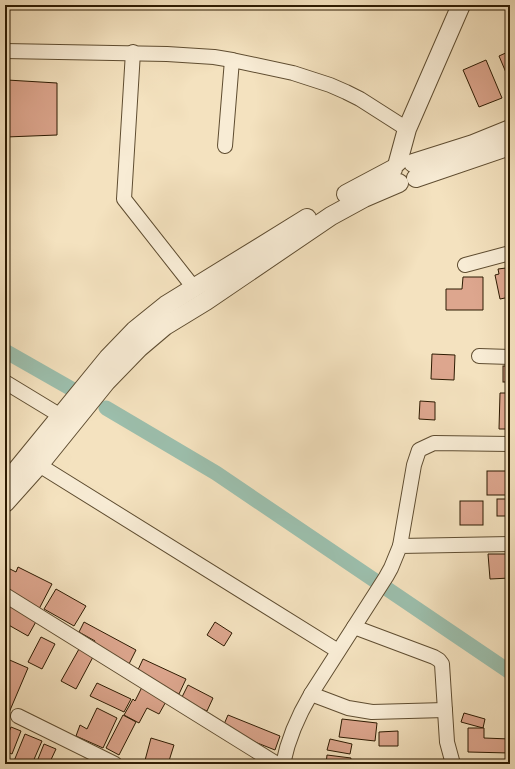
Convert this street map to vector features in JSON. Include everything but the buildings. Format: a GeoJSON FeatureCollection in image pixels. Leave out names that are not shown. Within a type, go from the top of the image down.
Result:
{"type":"FeatureCollection","features":[{"type":"Feature","properties":{"kind":"street"},"geometry":{"type":"LineString","coordinates":[[404,171],[407,128],[461,5]]}},
{"type":"Feature","properties":{"kind":"street"},"geometry":{"type":"LineString","coordinates":[[5,51],[133,52],[194,55],[232,60],[293,73],[330,85],[360,99],[407,128]]}},
{"type":"Feature","properties":{"kind":"street"},"geometry":{"type":"LineString","coordinates":[[133,52],[124,199],[194,288]]}},
{"type":"Feature","properties":{"kind":"street"},"geometry":{"type":"LineString","coordinates":[[225,146],[232,60]]}},
{"type":"Feature","properties":{"kind":"street"},"geometry":{"type":"LineString","coordinates":[[476,150],[510,129]]}},
{"type":"Feature","properties":{"kind":"street"},"geometry":{"type":"LineString","coordinates":[[94,385],[106,382],[139,348],[165,326],[206,301],[327,212],[342,196],[404,171],[476,150],[510,146]]}},
{"type":"Feature","properties":{"kind":"street"},"geometry":{"type":"LineString","coordinates":[[5,503],[33,461],[94,385],[108,358],[135,330],[166,305],[327,212]]}},
{"type":"Feature","properties":{"kind":"street"},"geometry":{"type":"LineString","coordinates":[[465,265],[510,253]]}},
{"type":"Feature","properties":{"kind":"street"},"geometry":{"type":"LineString","coordinates":[[479,356],[510,357]]}},
{"type":"Feature","properties":{"kind":"street"},"geometry":{"type":"LineString","coordinates":[[5,382],[70,414]]}},
{"type":"Feature","properties":{"kind":"street"},"geometry":{"type":"LineString","coordinates":[[283,764],[286,747],[301,711],[391,568],[400,546],[414,465],[419,450],[434,443],[510,444]]}},
{"type":"Feature","properties":{"kind":"street"},"geometry":{"type":"LineString","coordinates":[[5,484],[33,461]]}},
{"type":"Feature","properties":{"kind":"street"},"geometry":{"type":"LineString","coordinates":[[33,461],[338,651]]}},
{"type":"Feature","properties":{"kind":"street"},"geometry":{"type":"LineString","coordinates":[[400,546],[510,544]]}},
{"type":"Feature","properties":{"kind":"street"},"geometry":{"type":"LineString","coordinates":[[5,595],[277,764]]}},
{"type":"Feature","properties":{"kind":"street"},"geometry":{"type":"LineString","coordinates":[[354,627],[434,657],[442,664],[447,742],[452,764]]}},
{"type":"Feature","properties":{"kind":"street"},"geometry":{"type":"LineString","coordinates":[[311,694],[348,708],[361,711],[445,710]]}},
{"type":"Feature","properties":{"kind":"street"},"geometry":{"type":"LineString","coordinates":[[18,716],[115,764]]}},
{"type":"Feature","properties":{"kind":"waterway"},"geometry":{"type":"LineString","coordinates":[[5,351],[77,392]]}},
{"type":"Feature","properties":{"kind":"waterway"},"geometry":{"type":"LineString","coordinates":[[106,408],[216,473],[510,672]]}}]}
